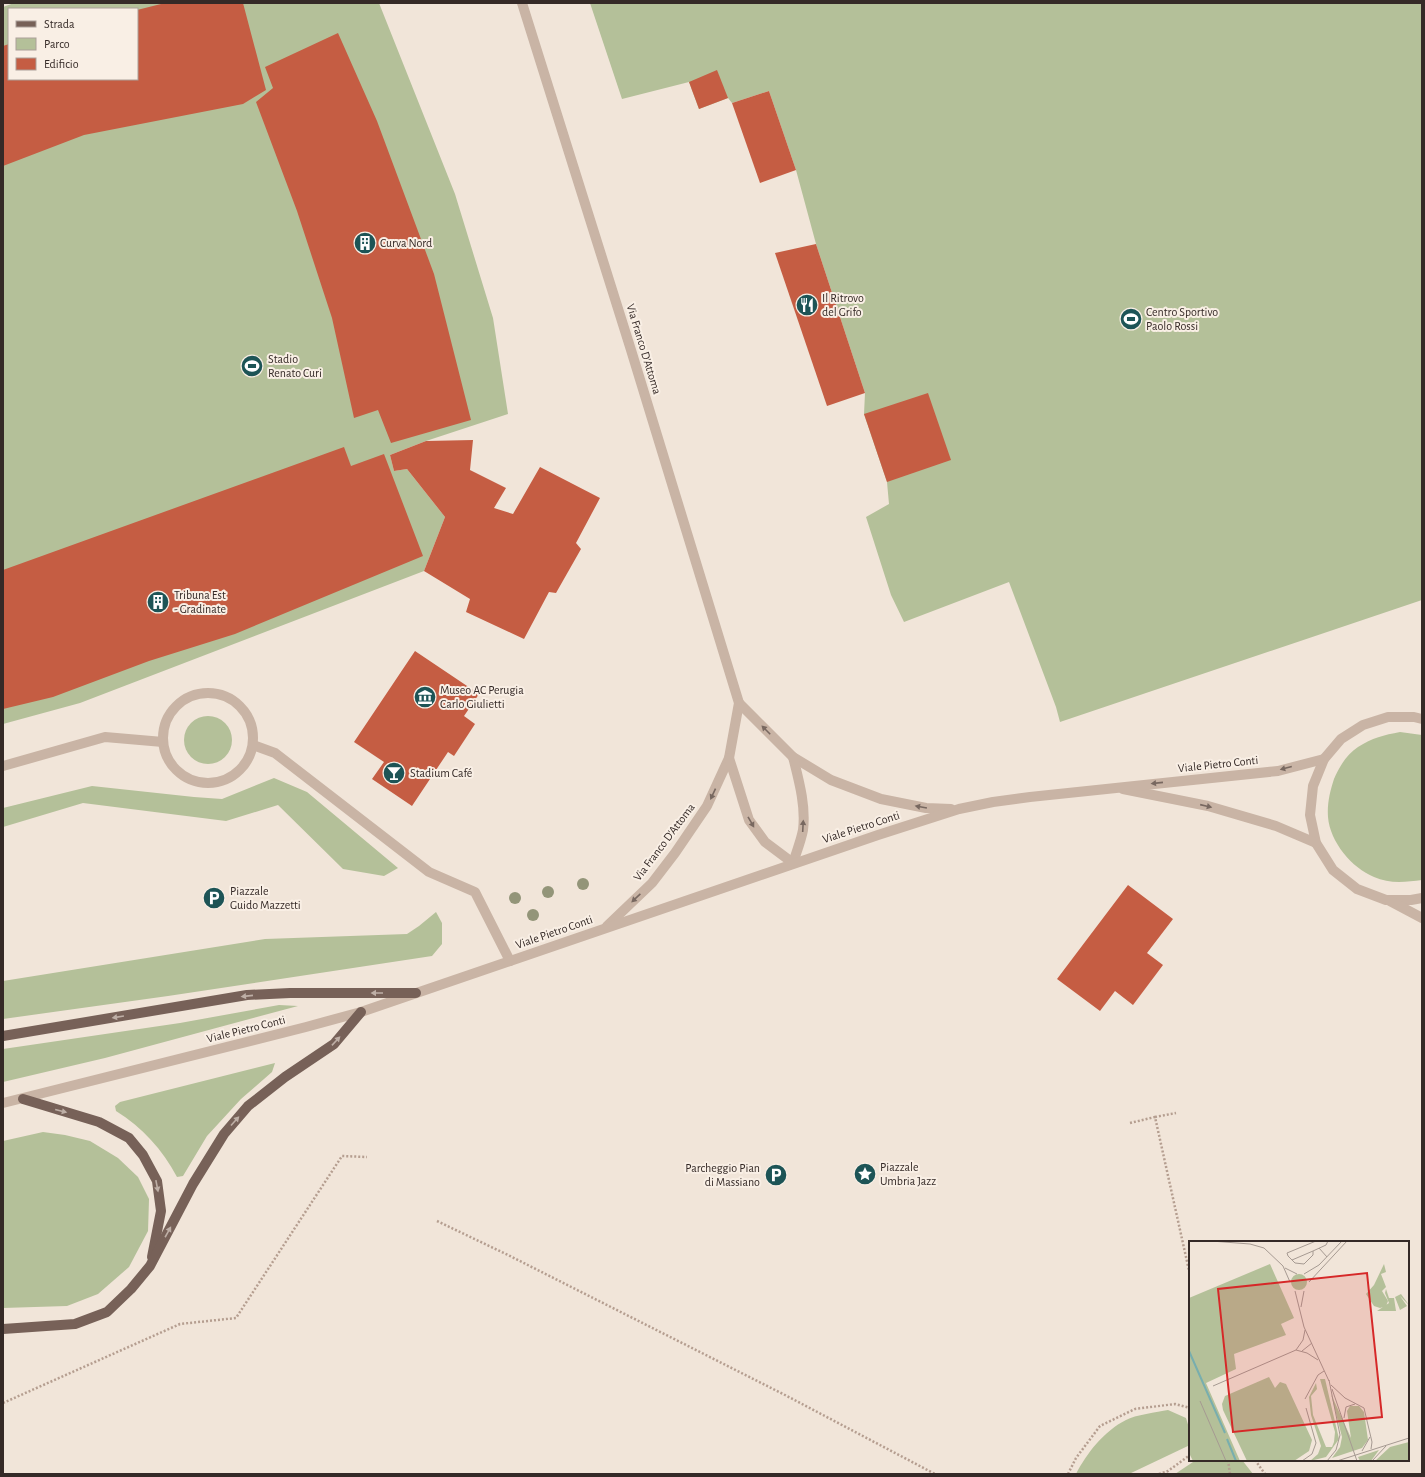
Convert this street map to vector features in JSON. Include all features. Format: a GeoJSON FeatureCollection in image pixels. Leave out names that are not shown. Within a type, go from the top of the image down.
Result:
{"type":"FeatureCollection","features":[{"type":"Feature","properties":{"kind":"main road"},"geometry":{"type":"LineString","coordinates":[[3,1036],[247,995],[290,993],[416,993]]}},
{"type":"Feature","properties":{"kind":"main road"},"geometry":{"type":"LineString","coordinates":[[3,1329],[75,1324],[107,1312],[131,1289],[150,1266],[193,1184],[224,1134],[248,1106],[285,1077],[334,1044],[361,1012]]}},
{"type":"Feature","properties":{"kind":"main road"},"geometry":{"type":"LineString","coordinates":[[23,1099],[99,1122],[129,1138],[143,1155],[157,1181],[161,1211],[150,1266]]}},
{"type":"Feature","properties":{"kind":"street","name":"Via Franco D'Attoma"},"geometry":{"type":"LineString","coordinates":[[522,3],[631,350],[739,703],[729,758],[707,806],[675,853],[652,883],[604,929]]}},
{"type":"Feature","properties":{"kind":"street"},"geometry":{"type":"LineString","coordinates":[[210,693],[224,696],[237,704],[247,715],[252,730],[253,745],[248,759],[240,771],[228,779],[214,783],[199,783],[186,777],[174,768],[166,756],[163,742],[165,726],[171,713],[181,702],[195,695],[210,693]]}},
{"type":"Feature","properties":{"kind":"street","name":"Via Franco D'Attoma"},"geometry":{"type":"LineString","coordinates":[[739,703],[794,757],[831,780],[881,799],[926,808],[959,809]]}},
{"type":"Feature","properties":{"kind":"street"},"geometry":{"type":"LineString","coordinates":[[1419,717],[1388,717],[1363,725],[1341,739],[1324,759],[1312,786],[1310,815],[1316,843],[1333,870],[1357,889],[1386,900],[1422,918]]}},
{"type":"Feature","properties":{"kind":"street"},"geometry":{"type":"LineString","coordinates":[[3,766],[104,736],[163,742]]}},
{"type":"Feature","properties":{"kind":"street"},"geometry":{"type":"LineString","coordinates":[[253,745],[275,753],[429,872],[475,892],[510,961]]}},
{"type":"Feature","properties":{"kind":"street"},"geometry":{"type":"LineString","coordinates":[[793,863],[803,831],[803,807],[794,757]]}},
{"type":"Feature","properties":{"kind":"street","name":"Via Franco D'Attoma"},"geometry":{"type":"LineString","coordinates":[[729,758],[749,820],[765,842],[793,863]]}},
{"type":"Feature","properties":{"kind":"street","name":"Viale Pietro Conti"},"geometry":{"type":"LineString","coordinates":[[3,1103],[361,1012],[793,863],[959,809],[1001,801],[1113,787],[1278,771],[1324,759]]}},
{"type":"Feature","properties":{"kind":"street","name":"Viale Pietro Conti"},"geometry":{"type":"LineString","coordinates":[[1113,787],[1208,806],[1276,826],[1316,843]]}},
{"type":"Feature","properties":{"kind":"street"},"geometry":{"type":"LineString","coordinates":[[1386,900],[1411,900],[1422,898]]}},
{"type":"Feature","properties":{"kind":"path"},"geometry":{"type":"LineString","coordinates":[[1130,1123],[1176,1113]]}},
{"type":"Feature","properties":{"kind":"path"},"geometry":{"type":"LineString","coordinates":[[1155,1117],[1189,1270]]}},
{"type":"Feature","properties":{"kind":"path"},"geometry":{"type":"LineString","coordinates":[[3,1403],[180,1324],[236,1318],[342,1156],[367,1157]]}},
{"type":"Feature","properties":{"kind":"path"},"geometry":{"type":"LineString","coordinates":[[437,1221],[508,1255],[786,1395],[935,1474]]}},
{"type":"Feature","properties":{"kind":"path"},"geometry":{"type":"LineString","coordinates":[[1068,1474],[1076,1458],[1100,1426],[1135,1409],[1175,1404],[1189,1408]]}},
{"type":"Feature","properties":{"kind":"path"},"geometry":{"type":"LineString","coordinates":[[1159,1474],[1168,1471],[1189,1457]]}},
{"type":"Feature","properties":{"kind":"path"},"geometry":{"type":"LineString","coordinates":[[1228,1461],[1230,1474]]}},
{"type":"Feature","properties":{"kind":"path"},"geometry":{"type":"LineString","coordinates":[[1256,1461],[1265,1474]]}},
{"type":"Feature","properties":{"kind":"green space","name":"Stadio Renato Curi"},"geometry":{"type":"Polygon","coordinates":[[[14,3],[379,3],[455,194],[493,318],[508,414],[426,441],[390,455],[394,471],[407,469],[445,517],[424,571],[80,703],[3,724],[3,7],[14,3]]]}},
{"type":"Feature","properties":{"kind":"green space","name":"Centro Sportivo Paolo Rossi"},"geometry":{"type":"Polygon","coordinates":[[[590,3],[1422,3],[1422,600],[1060,722],[1056,707],[1009,582],[904,622],[891,595],[866,517],[889,504],[887,482],[864,414],[865,393],[816,244],[796,170],[769,91],[732,103],[728,98],[699,109],[689,82],[622,99],[590,3]]]}},
{"type":"Feature","properties":{"kind":"green space"},"geometry":{"type":"Polygon","coordinates":[[[203,716],[213,716],[222,720],[228,726],[231,731],[231,749],[222,760],[213,764],[203,764],[194,760],[188,754],[184,745],[184,735],[188,726],[194,720],[203,716]]]}},
{"type":"Feature","properties":{"kind":"green space"},"geometry":{"type":"Polygon","coordinates":[[[1400,732],[1422,735],[1422,880],[1398,882],[1386,881],[1374,877],[1350,861],[1333,836],[1328,812],[1329,798],[1334,779],[1347,757],[1354,750],[1368,741],[1400,732]]]}},
{"type":"Feature","properties":{"kind":"green space"},"geometry":{"type":"Polygon","coordinates":[[[274,778],[307,792],[398,868],[384,876],[343,869],[278,805],[226,821],[83,803],[3,827],[3,808],[92,786],[222,799],[274,778]]]}},
{"type":"Feature","properties":{"kind":"green space"},"geometry":{"type":"Polygon","coordinates":[[[436,912],[442,923],[442,944],[432,956],[168,996],[3,1019],[3,981],[265,939],[407,934],[436,912]]]}},
{"type":"Feature","properties":{"kind":"green space"},"geometry":{"type":"Polygon","coordinates":[[[279,1005],[298,1006],[105,1058],[3,1082],[3,1049],[180,1023],[279,1005]]]}},
{"type":"Feature","properties":{"kind":"green space"},"geometry":{"type":"Polygon","coordinates":[[[275,1063],[272,1072],[241,1099],[207,1136],[183,1176],[177,1177],[165,1157],[151,1140],[135,1125],[116,1111],[115,1106],[120,1102],[275,1063]]]}},
{"type":"Feature","properties":{"kind":"green space"},"geometry":{"type":"Polygon","coordinates":[[[43,1132],[90,1141],[118,1158],[138,1177],[149,1199],[148,1231],[129,1267],[98,1294],[67,1306],[3,1308],[3,1141],[43,1132]]]}},
{"type":"Feature","properties":{"kind":"green space"},"geometry":{"type":"Polygon","coordinates":[[[1168,1410],[1186,1418],[1189,1428],[1189,1445],[1129,1474],[1076,1474],[1085,1458],[1103,1436],[1110,1430],[1126,1420],[1146,1414],[1168,1410]]]}},
{"type":"Feature","properties":{"kind":"green space"},"geometry":{"type":"Polygon","coordinates":[[[1194,1461],[1243,1461],[1253,1474],[1175,1474],[1194,1461]]]}},
{"type":"Feature","properties":{"kind":"building"},"geometry":{"type":"Polygon","coordinates":[[[165,3],[243,3],[266,90],[243,104],[84,135],[3,166],[3,46],[8,44],[8,80],[138,80],[138,10],[165,3]]]}},
{"type":"Feature","properties":{"kind":"building","name":"Curva Nord"},"geometry":{"type":"Polygon","coordinates":[[[338,33],[377,121],[434,274],[471,420],[391,443],[378,410],[354,418],[332,318],[297,211],[256,102],[273,88],[265,67],[338,33]]]}},
{"type":"Feature","properties":{"kind":"building"},"geometry":{"type":"Polygon","coordinates":[[[717,70],[728,98],[699,109],[689,82],[717,70]]]}},
{"type":"Feature","properties":{"kind":"building"},"geometry":{"type":"Polygon","coordinates":[[[769,91],[796,170],[760,183],[732,103],[769,91]]]}},
{"type":"Feature","properties":{"kind":"building"},"geometry":{"type":"Polygon","coordinates":[[[816,244],[865,393],[827,406],[775,253],[816,244]]]}},
{"type":"Feature","properties":{"kind":"building"},"geometry":{"type":"Polygon","coordinates":[[[928,393],[951,460],[887,482],[864,414],[928,393]]]}},
{"type":"Feature","properties":{"kind":"building"},"geometry":{"type":"Polygon","coordinates":[[[473,440],[470,470],[506,488],[494,508],[513,514],[540,467],[600,498],[576,543],[581,549],[556,593],[549,592],[524,639],[466,612],[470,599],[424,571],[445,517],[407,469],[394,471],[390,455],[426,441],[473,440]]]}},
{"type":"Feature","properties":{"kind":"building","name":"Tribuna Est - Gradinate"},"geometry":{"type":"Polygon","coordinates":[[[344,447],[351,466],[384,454],[423,556],[235,634],[149,661],[53,697],[3,709],[3,570],[344,447]]]}},
{"type":"Feature","properties":{"kind":"building"},"geometry":{"type":"Polygon","coordinates":[[[415,651],[479,694],[464,716],[475,724],[454,756],[448,752],[412,806],[372,779],[384,762],[354,742],[415,651]]]}},
{"type":"Feature","properties":{"kind":"building"},"geometry":{"type":"Polygon","coordinates":[[[1128,885],[1173,919],[1147,953],[1163,965],[1133,1005],[1115,991],[1100,1011],[1057,979],[1128,885]]]}},
{"type":"Feature","properties":{"kind":"place","name":"Curva Nord"},"geometry":{"type":"Point","coordinates":[365,243]}},
{"type":"Feature","properties":{"kind":"place","name":"Il Ritrovo del Grifo"},"geometry":{"type":"Point","coordinates":[807,305]}},
{"type":"Feature","properties":{"kind":"place","name":"Centro Sportivo Paolo Rossi"},"geometry":{"type":"Point","coordinates":[1131,319]}},
{"type":"Feature","properties":{"kind":"place","name":"Stadio Renato Curi"},"geometry":{"type":"Point","coordinates":[252,366]}},
{"type":"Feature","properties":{"kind":"place","name":"Tribuna Est - Gradinate"},"geometry":{"type":"Point","coordinates":[158,602]}},
{"type":"Feature","properties":{"kind":"place","name":"Museo AC Perugia Carlo Giulietti"},"geometry":{"type":"Point","coordinates":[425,697]}},
{"type":"Feature","properties":{"kind":"place","name":"Stadium Café"},"geometry":{"type":"Point","coordinates":[394,773]}},
{"type":"Feature","properties":{"kind":"place","name":"Piazzale Guido Mazzetti"},"geometry":{"type":"Point","coordinates":[214,898]}},
{"type":"Feature","properties":{"kind":"place","name":"Piazzale Umbria Jazz"},"geometry":{"type":"Point","coordinates":[865,1174]}},
{"type":"Feature","properties":{"kind":"place","name":"Parcheggio Pian di Massiano"},"geometry":{"type":"Point","coordinates":[776,1175]}}]}
